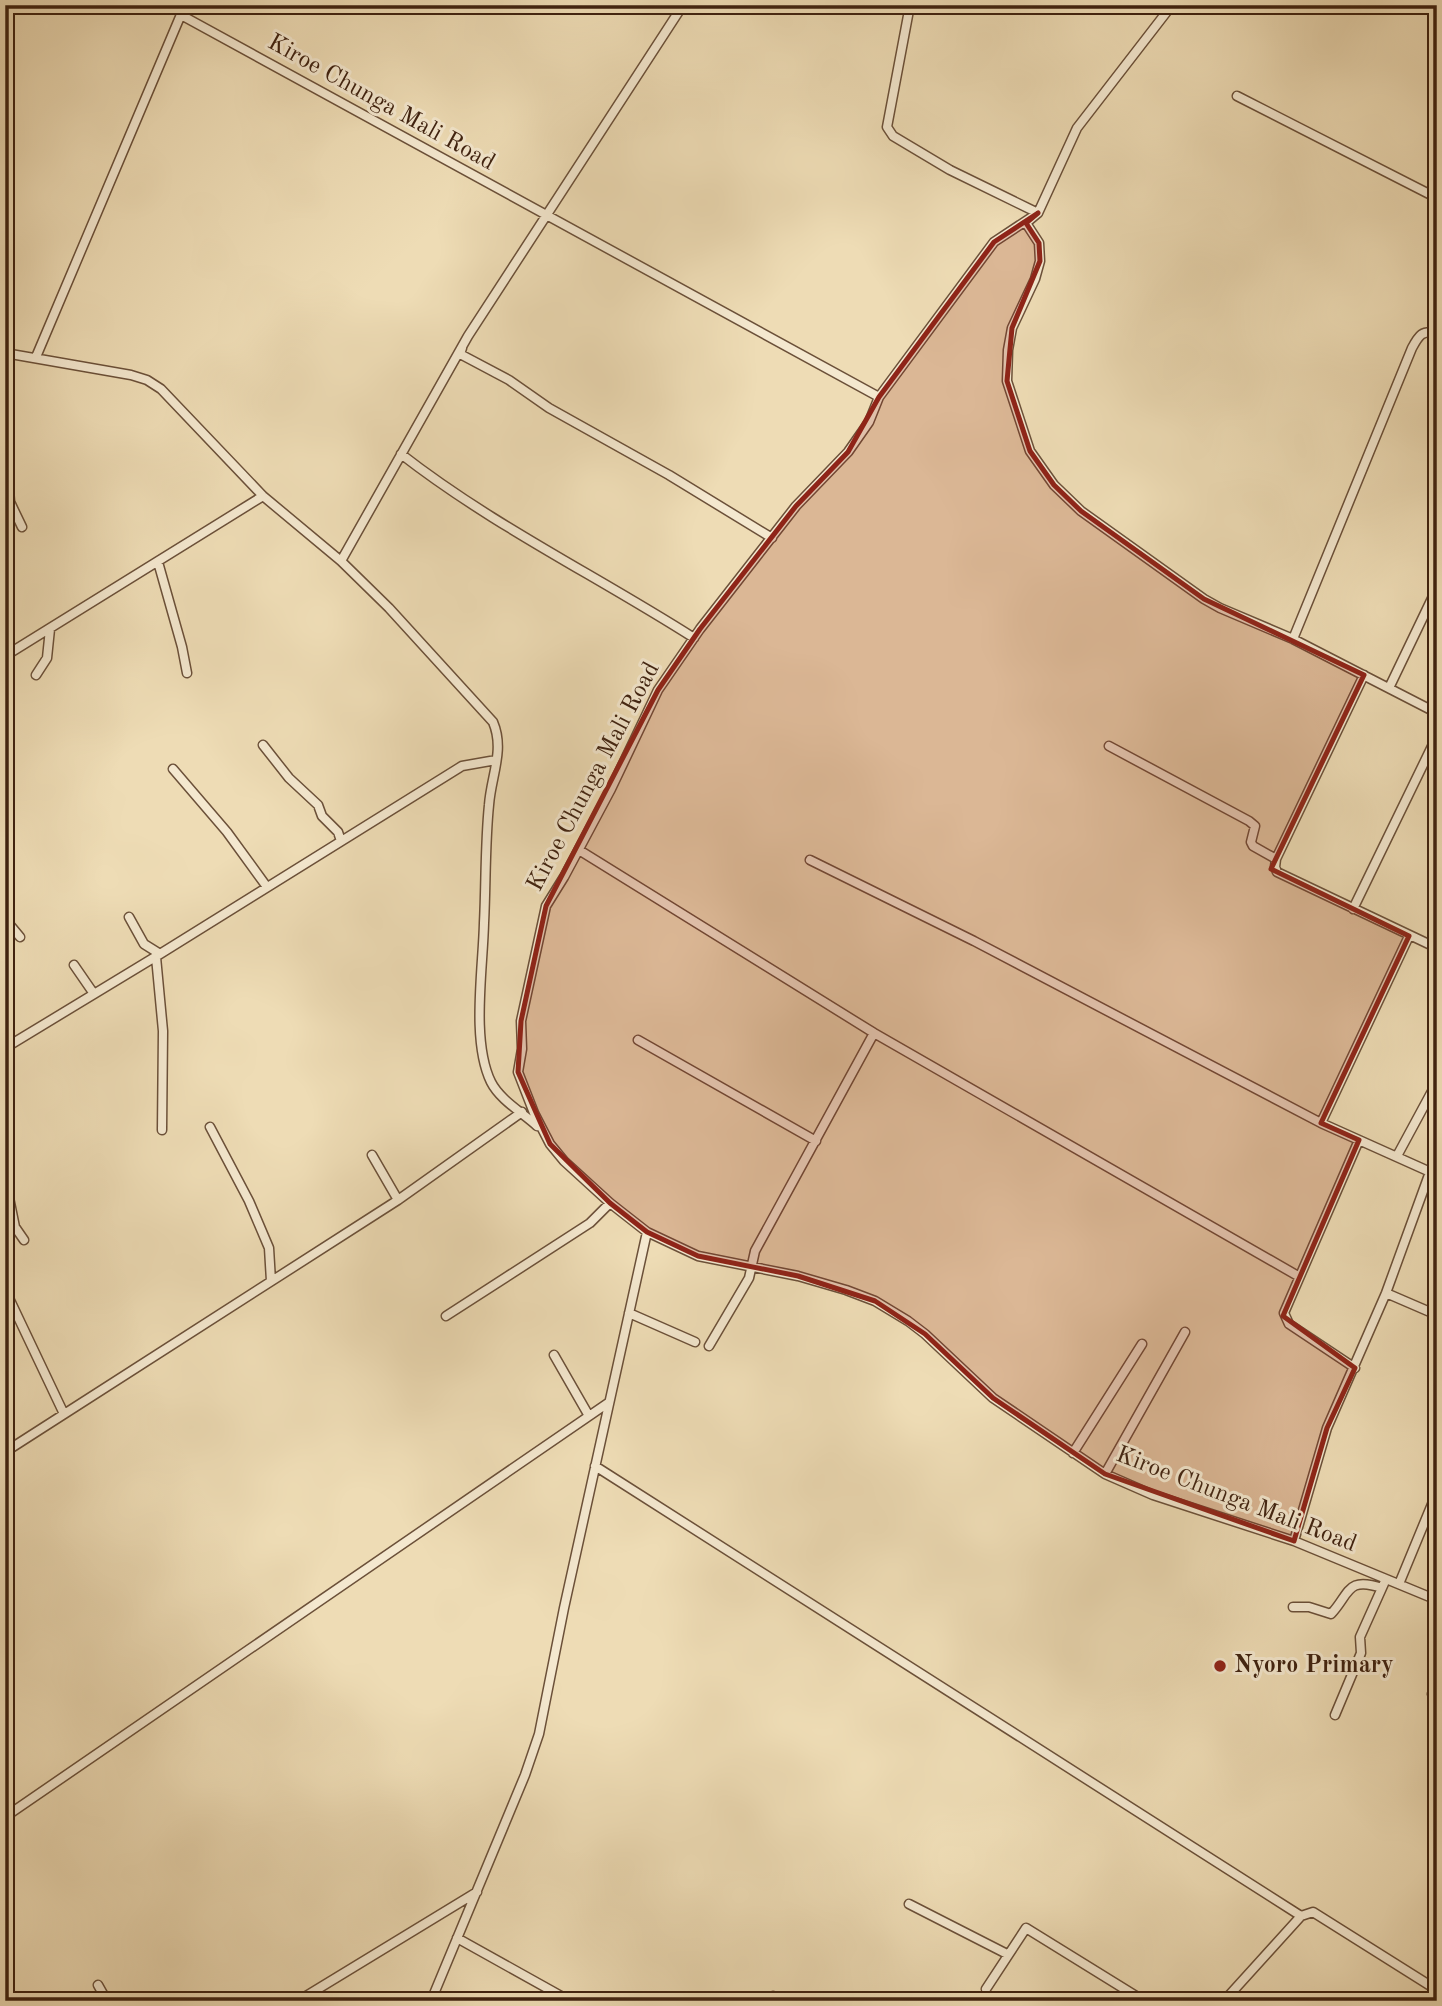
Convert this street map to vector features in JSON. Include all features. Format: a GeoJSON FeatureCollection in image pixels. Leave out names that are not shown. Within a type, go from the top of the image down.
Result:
{"type":"FeatureCollection","features":[{"type":"Feature","properties":{"kind":"street"},"geometry":{"type":"LineString","coordinates":[[36,357],[185,5]]}},
{"type":"Feature","properties":{"kind":"street"},"geometry":{"type":"LineString","coordinates":[[341,561],[462,346],[683,5]]}},
{"type":"Feature","properties":{"kind":"street"},"geometry":{"type":"LineString","coordinates":[[910,5],[887,127],[893,136],[950,170],[1038,213]]}},
{"type":"Feature","properties":{"kind":"street"},"geometry":{"type":"LineString","coordinates":[[1172,5],[1077,128],[1038,213],[1026,223],[1039,243],[1040,261],[1035,279],[1012,328],[1007,382],[1030,451],[1054,485],[1081,512],[1189,590],[1220,608],[1293,639],[1437,713]]}},
{"type":"Feature","properties":{"kind":"street","name":"Kiroe Chunga Mali Road"},"geometry":{"type":"LineString","coordinates":[[181,15],[880,397]]}},
{"type":"Feature","properties":{"kind":"street"},"geometry":{"type":"LineString","coordinates":[[1237,96],[1437,198]]}},
{"type":"Feature","properties":{"kind":"street","name":"Kiroe Chunga Mali Road"},"geometry":{"type":"LineString","coordinates":[[1038,213],[994,242],[880,397],[869,422],[848,452],[796,506],[694,638],[658,690],[579,850],[545,906],[521,1021],[522,1049],[518,1072],[550,1144],[564,1161],[610,1203],[647,1232],[698,1256],[797,1276],[846,1290],[891,1310],[925,1334],[993,1398],[1105,1474],[1153,1495],[1294,1541],[1437,1600]]}},
{"type":"Feature","properties":{"kind":"street"},"geometry":{"type":"LineString","coordinates":[[1293,639],[1412,348],[1419,335],[1426,331],[1437,332]]}},
{"type":"Feature","properties":{"kind":"street"},"geometry":{"type":"LineString","coordinates":[[462,346],[460,354],[509,380],[549,408],[669,475],[772,538]]}},
{"type":"Feature","properties":{"kind":"street"},"geometry":{"type":"LineString","coordinates":[[5,353],[147,380],[174,400],[263,496],[341,561],[388,608],[493,722],[500,748],[488,810],[484,945],[479,1003],[482,1055],[492,1084],[544,1133]]}},
{"type":"Feature","properties":{"kind":"street"},"geometry":{"type":"LineString","coordinates":[[401,454],[431,478],[530,541],[587,576],[634,600],[694,638]]}},
{"type":"Feature","properties":{"kind":"street"},"geometry":{"type":"LineString","coordinates":[[5,472],[10,502],[22,527]]}},
{"type":"Feature","properties":{"kind":"street"},"geometry":{"type":"LineString","coordinates":[[5,656],[263,496]]}},
{"type":"Feature","properties":{"kind":"street"},"geometry":{"type":"LineString","coordinates":[[158,562],[187,673]]}},
{"type":"Feature","properties":{"kind":"street"},"geometry":{"type":"LineString","coordinates":[[1389,688],[1436,594]]}},
{"type":"Feature","properties":{"kind":"street"},"geometry":{"type":"LineString","coordinates":[[36,675],[47,658],[50,629]]}},
{"type":"Feature","properties":{"kind":"street"},"geometry":{"type":"LineString","coordinates":[[1364,675],[1276,859],[1275,867],[1277,872],[1353,909],[1409,936],[1436,945]]}},
{"type":"Feature","properties":{"kind":"street"},"geometry":{"type":"LineString","coordinates":[[1353,909],[1437,736]]}},
{"type":"Feature","properties":{"kind":"street"},"geometry":{"type":"LineString","coordinates":[[263,745],[289,778],[318,805],[323,816],[338,832],[341,841]]}},
{"type":"Feature","properties":{"kind":"street"},"geometry":{"type":"LineString","coordinates":[[1109,746],[1249,821],[1255,827],[1251,842],[1253,846],[1276,859]]}},
{"type":"Feature","properties":{"kind":"street"},"geometry":{"type":"LineString","coordinates":[[5,1048],[158,956],[462,765],[496,760]]}},
{"type":"Feature","properties":{"kind":"street"},"geometry":{"type":"LineString","coordinates":[[173,769],[227,832],[267,887]]}},
{"type":"Feature","properties":{"kind":"street"},"geometry":{"type":"LineString","coordinates":[[579,850],[874,1033],[1298,1276]]}},
{"type":"Feature","properties":{"kind":"street"},"geometry":{"type":"LineString","coordinates":[[810,860],[974,941],[1321,1123],[1434,1173],[1355,1368],[1327,1428],[1294,1541]]}},
{"type":"Feature","properties":{"kind":"street"},"geometry":{"type":"LineString","coordinates":[[128,917],[144,944],[158,956],[163,1031],[162,1130]]}},
{"type":"Feature","properties":{"kind":"street"},"geometry":{"type":"LineString","coordinates":[[5,919],[20,937]]}},
{"type":"Feature","properties":{"kind":"street"},"geometry":{"type":"LineString","coordinates":[[1321,1123],[1409,936]]}},
{"type":"Feature","properties":{"kind":"street"},"geometry":{"type":"LineString","coordinates":[[74,965],[94,994]]}},
{"type":"Feature","properties":{"kind":"street"},"geometry":{"type":"LineString","coordinates":[[709,1346],[749,1278],[755,1251],[874,1033]]}},
{"type":"Feature","properties":{"kind":"street"},"geometry":{"type":"LineString","coordinates":[[638,1040],[816,1141]]}},
{"type":"Feature","properties":{"kind":"street"},"geometry":{"type":"LineString","coordinates":[[1397,1156],[1437,1083]]}},
{"type":"Feature","properties":{"kind":"street"},"geometry":{"type":"LineString","coordinates":[[5,1452],[398,1200],[522,1112]]}},
{"type":"Feature","properties":{"kind":"street"},"geometry":{"type":"LineString","coordinates":[[210,1127],[265,1237],[271,1260],[271,1282]]}},
{"type":"Feature","properties":{"kind":"street"},"geometry":{"type":"LineString","coordinates":[[1355,1368],[1284,1318],[1285,1306],[1359,1140]]}},
{"type":"Feature","properties":{"kind":"street"},"geometry":{"type":"LineString","coordinates":[[372,1155],[398,1200]]}},
{"type":"Feature","properties":{"kind":"street"},"geometry":{"type":"LineString","coordinates":[[5,1178],[15,1227],[24,1240]]}},
{"type":"Feature","properties":{"kind":"street"},"geometry":{"type":"LineString","coordinates":[[446,1316],[590,1223],[610,1203]]}},
{"type":"Feature","properties":{"kind":"street"},"geometry":{"type":"LineString","coordinates":[[431,2001],[525,1775],[539,1734],[608,1403],[647,1232]]}},
{"type":"Feature","properties":{"kind":"street"},"geometry":{"type":"LineString","coordinates":[[1386,1293],[1437,1315]]}},
{"type":"Feature","properties":{"kind":"street"},"geometry":{"type":"LineString","coordinates":[[8,1296],[64,1414]]}},
{"type":"Feature","properties":{"kind":"street"},"geometry":{"type":"LineString","coordinates":[[629,1313],[695,1342]]}},
{"type":"Feature","properties":{"kind":"street"},"geometry":{"type":"LineString","coordinates":[[1105,1474],[1185,1332]]}},
{"type":"Feature","properties":{"kind":"street"},"geometry":{"type":"LineString","coordinates":[[1073,1453],[1142,1344]]}},
{"type":"Feature","properties":{"kind":"street"},"geometry":{"type":"LineString","coordinates":[[554,1355],[589,1416]]}},
{"type":"Feature","properties":{"kind":"street"},"geometry":{"type":"LineString","coordinates":[[5,1817],[608,1403]]}},
{"type":"Feature","properties":{"kind":"street"},"geometry":{"type":"LineString","coordinates":[[595,1466],[1301,1916]]}},
{"type":"Feature","properties":{"kind":"street"},"geometry":{"type":"LineString","coordinates":[[1399,1584],[1437,1492]]}},
{"type":"Feature","properties":{"kind":"street"},"geometry":{"type":"LineString","coordinates":[[1335,1715],[1361,1653],[1360,1637],[1386,1579]]}},
{"type":"Feature","properties":{"kind":"street"},"geometry":{"type":"LineString","coordinates":[[1293,1608],[1309,1607],[1331,1614],[1346,1591],[1357,1585],[1369,1584],[1382,1588]]}},
{"type":"Feature","properties":{"kind":"street"},"geometry":{"type":"LineString","coordinates":[[298,2001],[477,1892]]}},
{"type":"Feature","properties":{"kind":"street"},"geometry":{"type":"LineString","coordinates":[[909,1903],[1007,1954]]}},
{"type":"Feature","properties":{"kind":"street"},"geometry":{"type":"LineString","coordinates":[[1223,2001],[1307,1912],[1318,1914],[1437,1990]]}},
{"type":"Feature","properties":{"kind":"street"},"geometry":{"type":"LineString","coordinates":[[986,1989],[1007,1954],[1025,1928],[1028,1928],[1144,2001]]}},
{"type":"Feature","properties":{"kind":"street"},"geometry":{"type":"LineString","coordinates":[[457,1938],[570,2001]]}},
{"type":"Feature","properties":{"kind":"street"},"geometry":{"type":"LineString","coordinates":[[97,1985],[107,2001]]}},
{"type":"Feature","properties":{"kind":"highlighted area"},"geometry":{"type":"Polygon","coordinates":[[[1038,213],[1026,223],[1039,243],[1040,261],[1012,328],[1007,381],[1030,451],[1054,485],[1081,511],[1204,599],[1364,675],[1271,869],[1409,936],[1321,1123],[1359,1140],[1283,1316],[1355,1368],[1327,1428],[1294,1541],[1105,1474],[993,1398],[925,1334],[875,1301],[798,1276],[698,1256],[647,1232],[610,1203],[550,1144],[518,1072],[521,1021],[546,906],[658,690],[700,629],[796,506],[848,452],[879,397],[994,242],[1038,213]]]}},
{"type":"Feature","properties":{"kind":"place","name":"Nyoro Primary"},"geometry":{"type":"Point","coordinates":[1220,1666]}}]}
